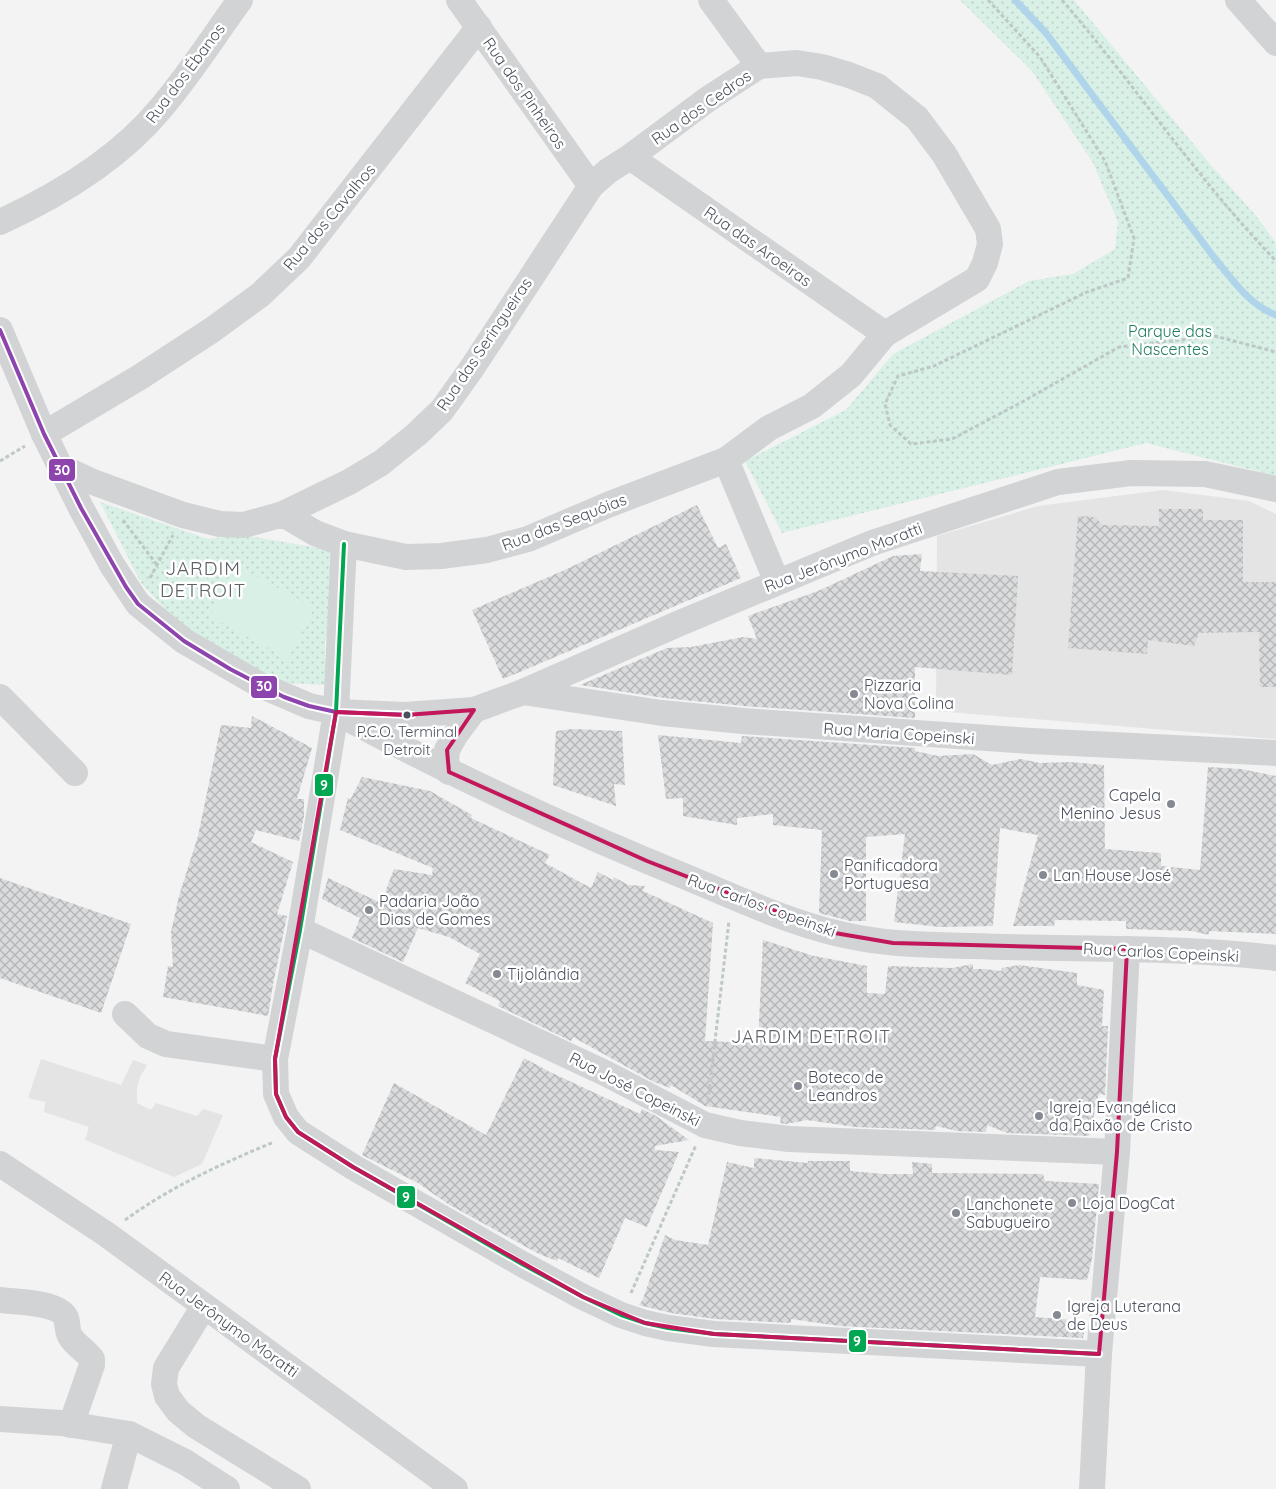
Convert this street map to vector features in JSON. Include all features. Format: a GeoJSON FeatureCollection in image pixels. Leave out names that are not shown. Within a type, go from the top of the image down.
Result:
{"type":"FeatureCollection","features":[{"type":"Feature","properties":{"kind":"street","name":"Rua dos Ébanos"},"geometry":{"type":"LineString","coordinates":[[0,222],[24,211],[98,167],[131,140],[161,109],[240,0]]}},
{"type":"Feature","properties":{"kind":"street","name":"Rua dos Pinheiros"},"geometry":{"type":"LineString","coordinates":[[459,0],[591,186]]}},
{"type":"Feature","properties":{"kind":"street"},"geometry":{"type":"LineString","coordinates":[[711,0],[759,66]]}},
{"type":"Feature","properties":{"kind":"street"},"geometry":{"type":"LineString","coordinates":[[1238,0],[1276,43]]}},
{"type":"Feature","properties":{"kind":"street","name":"Rua dos Cavalhos"},"geometry":{"type":"LineString","coordinates":[[44,434],[140,377],[212,330],[260,295],[298,258],[479,27]]}},
{"type":"Feature","properties":{"kind":"street","name":"Rua dos Cedros"},"geometry":{"type":"LineString","coordinates":[[630,157],[708,99],[759,66],[797,63],[822,67],[877,86],[917,118],[944,154],[988,229],[990,244],[985,263],[977,280],[885,334]]}},
{"type":"Feature","properties":{"kind":"street","name":"Rua das Seringueiras"},"geometry":{"type":"LineString","coordinates":[[283,514],[349,482],[381,463],[417,434],[442,410],[472,368],[591,186],[608,171],[630,157]]}},
{"type":"Feature","properties":{"kind":"street","name":"Rua das Aroeiras"},"geometry":{"type":"LineString","coordinates":[[630,157],[885,334]]}},
{"type":"Feature","properties":{"kind":"street"},"geometry":{"type":"LineString","coordinates":[[0,330],[44,434],[96,537],[138,604],[184,641],[260,685],[309,706],[336,712]]}},
{"type":"Feature","properties":{"kind":"street","name":"Rua das Sequóias"},"geometry":{"type":"LineString","coordinates":[[283,514],[315,533],[344,544],[406,556],[441,556],[487,550],[528,539],[610,504],[726,460],[769,428],[812,406],[851,375],[885,334]]}},
{"type":"Feature","properties":{"kind":"street"},"geometry":{"type":"LineString","coordinates":[[726,460],[777,582]]}},
{"type":"Feature","properties":{"kind":"street"},"geometry":{"type":"LineString","coordinates":[[61,467],[93,482],[183,516],[220,524],[244,524],[283,514]]}},
{"type":"Feature","properties":{"kind":"street","name":"Rua Jerônymo Moratti"},"geometry":{"type":"LineString","coordinates":[[336,712],[405,715],[474,710],[523,692],[680,623],[872,543],[1058,482],[1131,473],[1204,474],[1276,489]]}},
{"type":"Feature","properties":{"kind":"street"},"geometry":{"type":"LineString","coordinates":[[344,544],[336,712],[300,930],[275,1059],[276,1094],[286,1117],[298,1132],[353,1167],[522,1264],[582,1297],[621,1315],[668,1328],[714,1334],[1100,1354]]}},
{"type":"Feature","properties":{"kind":"street","name":"Rua Maria Copeinski"},"geometry":{"type":"LineString","coordinates":[[523,692],[662,713],[743,722],[1030,741],[1276,754]]}},
{"type":"Feature","properties":{"kind":"street"},"geometry":{"type":"LineString","coordinates":[[0,698],[75,774]]}},
{"type":"Feature","properties":{"kind":"street"},"geometry":{"type":"LineString","coordinates":[[448,761],[456,734],[474,710]]}},
{"type":"Feature","properties":{"kind":"street","name":"Rua Carlos Copeinski"},"geometry":{"type":"LineString","coordinates":[[336,712],[448,761],[592,837],[765,910],[829,932],[884,942],[998,947],[1127,949],[1276,958]]}},
{"type":"Feature","properties":{"kind":"street","name":"Rua José Copeinski"},"geometry":{"type":"LineString","coordinates":[[300,930],[607,1074],[705,1125],[740,1133],[789,1139],[1117,1152]]}},
{"type":"Feature","properties":{"kind":"street"},"geometry":{"type":"LineString","coordinates":[[1092,1489],[1100,1354],[1117,1152],[1127,949]]}},
{"type":"Feature","properties":{"kind":"street"},"geometry":{"type":"LineString","coordinates":[[125,1014],[148,1036],[166,1044],[275,1059]]}},
{"type":"Feature","properties":{"kind":"street","name":"Rua Jerônymo Moratti"},"geometry":{"type":"LineString","coordinates":[[0,1164],[106,1234],[455,1489]]}},
{"type":"Feature","properties":{"kind":"street"},"geometry":{"type":"LineString","coordinates":[[0,1300],[53,1306],[61,1311],[66,1318],[71,1337],[92,1359],[92,1365],[71,1425]]}},
{"type":"Feature","properties":{"kind":"street"},"geometry":{"type":"LineString","coordinates":[[204,1306],[166,1368],[164,1384],[167,1396],[178,1411],[196,1426],[298,1489]]}},
{"type":"Feature","properties":{"kind":"street"},"geometry":{"type":"LineString","coordinates":[[0,1419],[71,1425],[129,1434],[185,1462],[224,1488]]}},
{"type":"Feature","properties":{"kind":"street"},"geometry":{"type":"LineString","coordinates":[[114,1489],[129,1434]]}},
{"type":"Feature","properties":{"kind":"path"},"geometry":{"type":"LineString","coordinates":[[988,0],[1040,57],[1105,161],[1134,238],[1128,278],[1087,292],[934,366],[898,376],[885,404],[890,425],[911,444],[952,439],[1022,402],[1119,346],[1215,336],[1276,352]]}},
{"type":"Feature","properties":{"kind":"path"},"geometry":{"type":"LineString","coordinates":[[1062,0],[1246,230],[1276,261]]}},
{"type":"Feature","properties":{"kind":"path"},"geometry":{"type":"LineString","coordinates":[[138,604],[183,516]]}},
{"type":"Feature","properties":{"kind":"path"},"geometry":{"type":"LineString","coordinates":[[122,520],[157,565]]}},
{"type":"Feature","properties":{"kind":"path"},"geometry":{"type":"LineString","coordinates":[[621,1315],[705,1125],[732,896]]}},
{"type":"Feature","properties":{"kind":"path"},"geometry":{"type":"LineString","coordinates":[[106,1234],[158,1196],[209,1170],[298,1132]]}},
{"type":"Feature","properties":{"kind":"highlighted area"},"geometry":{"type":"Polygon","coordinates":[[[474,710],[447,750],[449,772],[647,861],[829,932],[893,943],[1127,949],[1117,1152],[1099,1354],[714,1334],[645,1323],[583,1297],[353,1167],[298,1132],[286,1117],[276,1094],[275,1059],[336,712],[405,715],[474,710]]]}},
{"type":"Feature","properties":{"kind":"shaded area"},"geometry":{"type":"Polygon","coordinates":[[[1163,490],[1249,501],[1276,514],[1276,739],[936,711],[937,536],[1038,506],[1163,490]]]}},
{"type":"Feature","properties":{"kind":"shaded area"},"geometry":{"type":"Polygon","coordinates":[[[41,1059],[121,1085],[133,1060],[147,1065],[140,1077],[137,1088],[137,1103],[151,1110],[156,1103],[197,1116],[203,1109],[223,1115],[202,1164],[174,1177],[85,1140],[89,1127],[44,1112],[45,1102],[28,1098],[41,1059]]]}},
{"type":"Feature","properties":{"kind":"green space","name":"Parque das Nascentes"},"geometry":{"type":"Polygon","coordinates":[[[960,0],[1074,0],[1210,164],[1257,217],[1276,243],[1276,476],[1146,443],[782,533],[745,461],[846,410],[893,354],[1029,281],[1073,274],[1115,249],[1118,222],[1093,163],[1032,71],[960,0]]]}},
{"type":"Feature","properties":{"kind":"green space"},"geometry":{"type":"Polygon","coordinates":[[[100,502],[208,539],[242,535],[331,550],[335,607],[325,643],[326,685],[286,683],[224,660],[180,625],[141,583],[100,502]]]}},
{"type":"Feature","properties":{"kind":"green space"},"geometry":{"type":"Polygon","coordinates":[[[236,565],[314,608],[288,659],[210,616],[236,565]]]}},
{"type":"Feature","properties":{"kind":"building"},"geometry":{"type":"Polygon","coordinates":[[[697,505],[718,548],[726,544],[741,578],[503,679],[472,610],[567,569],[697,505]]]}},
{"type":"Feature","properties":{"kind":"building"},"geometry":{"type":"Polygon","coordinates":[[[1159,509],[1203,509],[1203,520],[1243,520],[1243,582],[1276,582],[1276,687],[1260,687],[1259,632],[1199,633],[1194,646],[1148,640],[1147,654],[1068,648],[1078,516],[1095,517],[1103,525],[1159,526],[1159,509]]]}},
{"type":"Feature","properties":{"kind":"building"},"geometry":{"type":"Polygon","coordinates":[[[922,554],[920,571],[1018,576],[1012,675],[915,667],[915,718],[744,706],[664,698],[580,685],[667,648],[691,647],[743,637],[757,639],[748,616],[818,591],[893,556],[922,554]]]}},
{"type":"Feature","properties":{"kind":"building"},"geometry":{"type":"Polygon","coordinates":[[[252,716],[312,748],[297,799],[304,799],[304,816],[299,841],[256,830],[251,842],[293,862],[277,914],[287,916],[268,1016],[163,997],[168,966],[173,967],[171,932],[179,896],[198,836],[221,725],[251,728],[252,716]]]}},
{"type":"Feature","properties":{"kind":"building"},"geometry":{"type":"Polygon","coordinates":[[[573,729],[622,731],[625,785],[614,784],[616,806],[553,785],[556,731],[573,729]]]}},
{"type":"Feature","properties":{"kind":"building"},"geometry":{"type":"Polygon","coordinates":[[[658,735],[741,743],[742,736],[915,748],[915,751],[938,756],[973,754],[992,765],[1021,759],[1040,763],[1070,762],[1104,765],[1105,849],[1161,853],[1161,866],[1200,870],[1208,767],[1241,769],[1276,776],[1276,934],[1209,931],[1209,935],[1192,931],[1126,929],[1126,921],[1055,920],[1054,926],[1013,926],[1038,835],[1000,828],[993,926],[940,927],[894,922],[905,834],[866,837],[866,921],[850,921],[819,913],[822,830],[773,825],[773,814],[737,818],[737,825],[683,816],[683,798],[666,799],[658,735]]]}},
{"type":"Feature","properties":{"kind":"building"},"geometry":{"type":"Polygon","coordinates":[[[362,777],[430,791],[472,815],[471,818],[550,855],[545,863],[591,888],[598,872],[613,880],[614,877],[628,885],[645,886],[643,891],[713,923],[705,1041],[758,1043],[763,940],[814,956],[867,966],[867,993],[885,994],[888,966],[952,968],[973,964],[973,969],[1001,971],[1002,968],[1019,965],[1077,973],[1077,985],[1104,990],[1102,1026],[1108,1026],[1105,1095],[1099,1094],[1089,1136],[1007,1133],[987,1125],[986,1132],[957,1131],[936,1126],[935,1130],[855,1127],[807,1120],[786,1124],[780,1123],[781,1117],[705,1106],[671,1085],[670,1088],[654,1082],[573,1037],[571,1041],[498,1006],[500,1001],[465,983],[480,954],[449,937],[418,928],[403,962],[352,938],[360,918],[322,899],[328,878],[381,903],[394,869],[432,875],[433,868],[340,830],[348,798],[350,800],[362,777]]]}},
{"type":"Feature","properties":{"kind":"building"},"geometry":{"type":"Polygon","coordinates":[[[0,878],[131,924],[101,1013],[0,978],[0,878]]]}},
{"type":"Feature","properties":{"kind":"building"},"geometry":{"type":"Polygon","coordinates":[[[524,1058],[640,1114],[642,1109],[656,1116],[689,1140],[655,1146],[655,1150],[679,1152],[647,1227],[625,1218],[599,1278],[558,1258],[557,1261],[539,1254],[448,1204],[418,1183],[362,1155],[394,1083],[486,1135],[524,1058]]]}},
{"type":"Feature","properties":{"kind":"building"},"geometry":{"type":"Polygon","coordinates":[[[754,1158],[808,1163],[808,1161],[850,1161],[850,1171],[884,1174],[913,1174],[912,1162],[932,1164],[932,1173],[1043,1174],[1045,1181],[1099,1184],[1092,1259],[1087,1280],[1040,1277],[1035,1317],[1086,1321],[1083,1338],[840,1326],[791,1319],[791,1323],[715,1319],[671,1313],[639,1305],[643,1299],[665,1235],[675,1240],[708,1245],[727,1162],[754,1168],[754,1158]]]}},
{"type":"Feature","properties":{"kind":"waterway"},"geometry":{"type":"LineString","coordinates":[[1015,0],[1046,33],[1234,282],[1257,305],[1276,315]]}},
{"type":"Feature","properties":{"kind":"transit line","name":"30"},"geometry":{"type":"LineString","coordinates":[[0,330],[44,434],[81,508],[126,587],[138,604],[184,641],[230,669],[284,697],[309,706],[336,712],[412,715]]}},
{"type":"Feature","properties":{"kind":"transit line","name":"9"},"geometry":{"type":"LineString","coordinates":[[344,544],[336,712],[300,930],[275,1059],[276,1094],[286,1117],[298,1132],[353,1167],[522,1264],[583,1297],[621,1315],[645,1323],[714,1334],[1099,1354]]}},
{"type":"Feature","properties":{"kind":"place","name":"Pizzaria Nova Colina"},"geometry":{"type":"Point","coordinates":[854,694]}},
{"type":"Feature","properties":{"kind":"place","name":"P.C.O. Terminal Detroit"},"geometry":{"type":"Point","coordinates":[407,715]}},
{"type":"Feature","properties":{"kind":"place","name":"Capela Menino Jesus"},"geometry":{"type":"Point","coordinates":[1171,804]}},
{"type":"Feature","properties":{"kind":"place","name":"Panificadora Portuguesa"},"geometry":{"type":"Point","coordinates":[834,874]}},
{"type":"Feature","properties":{"kind":"place","name":"Lan House José"},"geometry":{"type":"Point","coordinates":[1043,875]}},
{"type":"Feature","properties":{"kind":"place","name":"Padaria João Dias de Gomes"},"geometry":{"type":"Point","coordinates":[369,910]}},
{"type":"Feature","properties":{"kind":"place","name":"Tijolândia"},"geometry":{"type":"Point","coordinates":[497,974]}},
{"type":"Feature","properties":{"kind":"place","name":"Boteco de Leandros"},"geometry":{"type":"Point","coordinates":[798,1086]}},
{"type":"Feature","properties":{"kind":"place","name":"Igreja Evangélica da Paixão de Cristo"},"geometry":{"type":"Point","coordinates":[1039,1116]}},
{"type":"Feature","properties":{"kind":"place","name":"Loja DogCat"},"geometry":{"type":"Point","coordinates":[1072,1203]}},
{"type":"Feature","properties":{"kind":"place","name":"Lanchonete Sabugueiro"},"geometry":{"type":"Point","coordinates":[956,1213]}},
{"type":"Feature","properties":{"kind":"place","name":"Igreja Luterana de Deus"},"geometry":{"type":"Point","coordinates":[1057,1315]}},
{"type":"Feature","properties":{"kind":"district","name":"JARDIM DETROIT"},"geometry":{"type":"Point","coordinates":[203,579]}},
{"type":"Feature","properties":{"kind":"district","name":"JARDIM DETROIT"},"geometry":{"type":"Point","coordinates":[811,1037]}}]}
